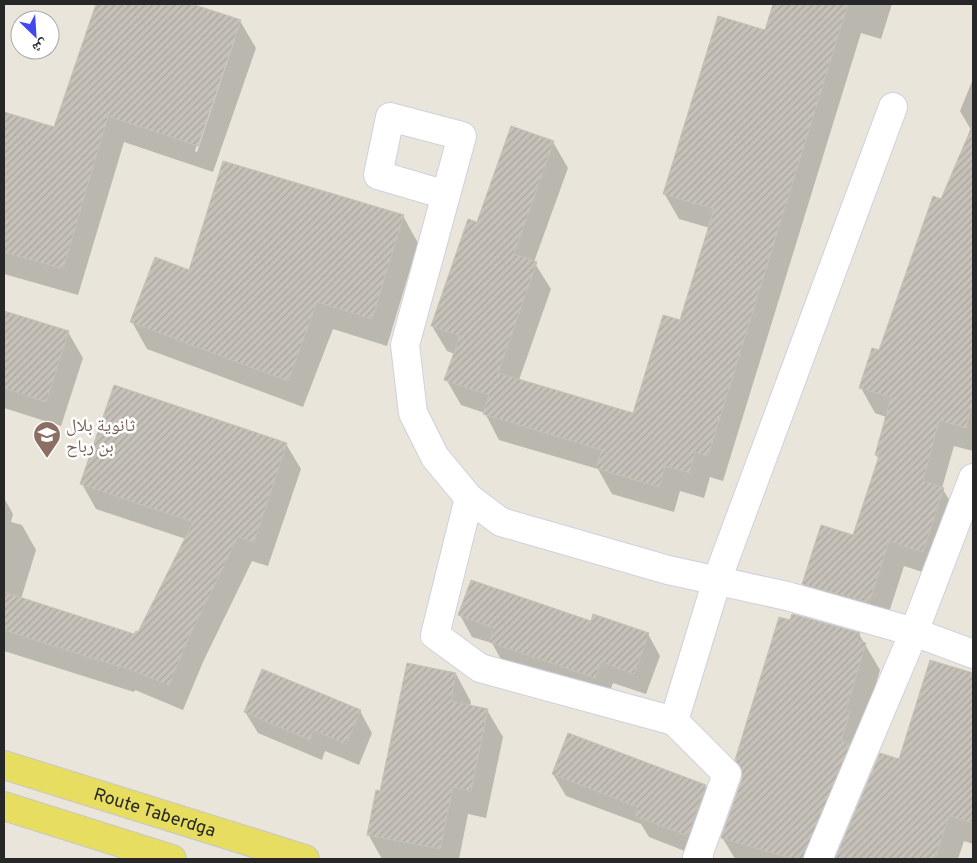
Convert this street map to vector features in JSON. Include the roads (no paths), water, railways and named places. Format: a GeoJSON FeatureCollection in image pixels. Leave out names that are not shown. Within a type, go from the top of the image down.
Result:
{"type":"FeatureCollection","features":[{"type":"Feature","properties":{"kind":"main road","name":"Route Taberdga"},"geometry":{"type":"LineString","coordinates":[[4,765],[305,859]]}},
{"type":"Feature","properties":{"kind":"main road"},"geometry":{"type":"LineString","coordinates":[[4,806],[172,859]]}},
{"type":"Feature","properties":{"kind":"street"},"geometry":{"type":"LineString","coordinates":[[674,722],[717,580],[893,106]]}},
{"type":"Feature","properties":{"kind":"street"},"geometry":{"type":"LineString","coordinates":[[446,195],[405,345],[413,413],[435,458],[468,498],[501,522],[668,570],[787,596],[914,632],[973,654]]}},
{"type":"Feature","properties":{"kind":"street"},"geometry":{"type":"LineString","coordinates":[[818,859],[914,632],[973,478]]}},
{"type":"Feature","properties":{"kind":"street"},"geometry":{"type":"LineString","coordinates":[[468,498],[435,635],[480,668],[674,722],[727,774],[697,858],[699,859]]}},
{"type":"Feature","properties":{"kind":"place","name":"ثانوية بلال بن رباح"},"geometry":{"type":"Point","coordinates":[47,459]}}]}
